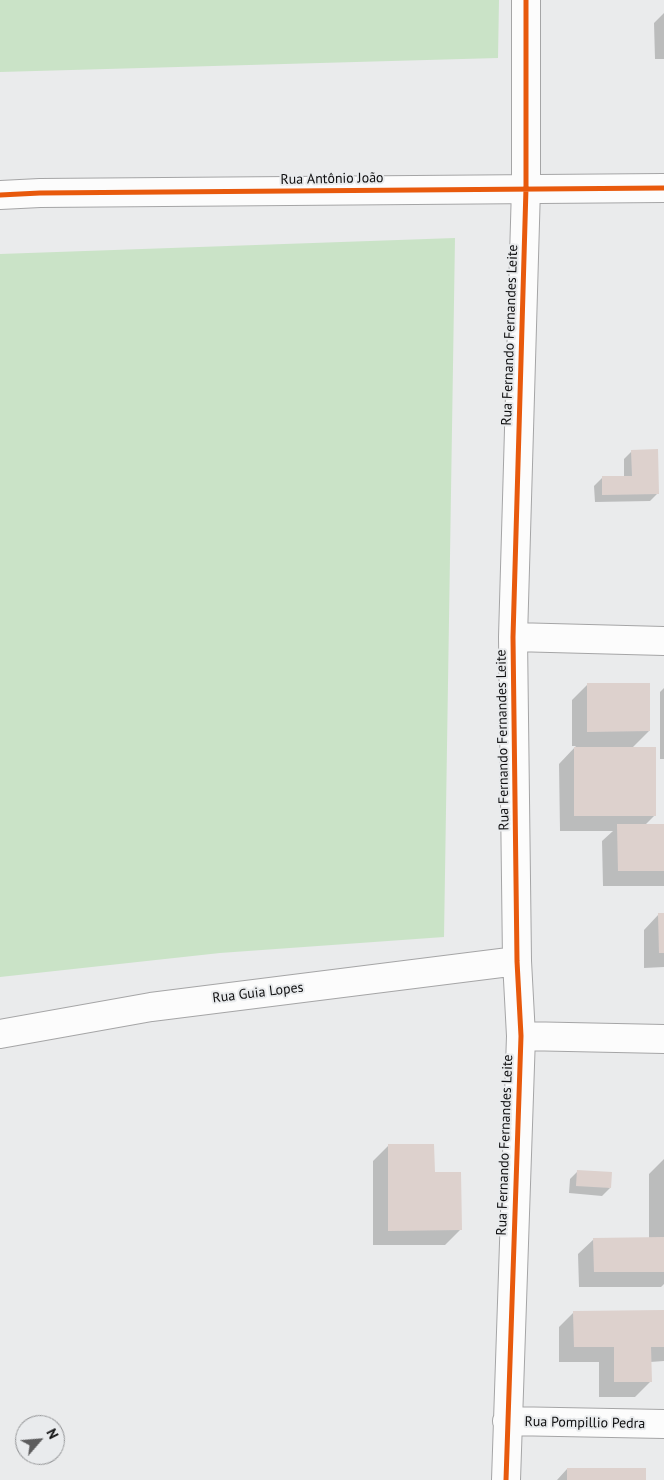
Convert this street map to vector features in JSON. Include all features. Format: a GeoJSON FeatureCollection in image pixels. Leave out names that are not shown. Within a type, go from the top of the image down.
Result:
{"type":"FeatureCollection","features":[{"type":"Feature","properties":{"kind":"street","name":"Rua Fernando Fernandes Leite"},"geometry":{"type":"LineString","coordinates":[[506,1480],[521,1036],[517,960],[514,637],[526,188],[526,0]]}},
{"type":"Feature","properties":{"kind":"street","name":"Rua Antônio João"},"geometry":{"type":"LineString","coordinates":[[0,195],[40,193],[664,188]]}},
{"type":"Feature","properties":{"kind":"street"},"geometry":{"type":"LineString","coordinates":[[514,637],[664,641]]}},
{"type":"Feature","properties":{"kind":"street","name":"Rua Guia Lopes"},"geometry":{"type":"LineString","coordinates":[[0,1034],[151,1007],[517,960]]}},
{"type":"Feature","properties":{"kind":"street"},"geometry":{"type":"LineString","coordinates":[[521,1036],[664,1039]]}},
{"type":"Feature","properties":{"kind":"street","name":"Rua Pompillio Pedra"},"geometry":{"type":"LineString","coordinates":[[507,1421],[664,1424]]}},
{"type":"Feature","properties":{"kind":"green space"},"geometry":{"type":"Polygon","coordinates":[[[0,0],[499,0],[498,58],[0,72],[0,0]]]}},
{"type":"Feature","properties":{"kind":"green space"},"geometry":{"type":"Polygon","coordinates":[[[455,238],[444,937],[220,953],[0,977],[0,254],[455,238]]]}},
{"type":"Feature","properties":{"kind":"building"},"geometry":{"type":"Polygon","coordinates":[[[658,449],[659,494],[602,495],[602,476],[632,476],[631,450],[658,449]]]}},
{"type":"Feature","properties":{"kind":"building"},"geometry":{"type":"Polygon","coordinates":[[[587,683],[650,683],[650,731],[587,732],[587,683]]]}},
{"type":"Feature","properties":{"kind":"building"},"geometry":{"type":"Polygon","coordinates":[[[574,747],[656,747],[656,816],[574,816],[574,747]]]}},
{"type":"Feature","properties":{"kind":"building"},"geometry":{"type":"Polygon","coordinates":[[[617,824],[664,824],[664,871],[618,871],[617,824]]]}},
{"type":"Feature","properties":{"kind":"building"},"geometry":{"type":"Polygon","coordinates":[[[658,913],[664,913],[664,953],[659,953],[658,913]]]}},
{"type":"Feature","properties":{"kind":"building"},"geometry":{"type":"Polygon","coordinates":[[[388,1144],[434,1144],[435,1172],[461,1172],[462,1230],[388,1231],[388,1144]]]}},
{"type":"Feature","properties":{"kind":"building"},"geometry":{"type":"Polygon","coordinates":[[[577,1170],[612,1172],[611,1188],[576,1186],[577,1170]]]}},
{"type":"Feature","properties":{"kind":"building"},"geometry":{"type":"Polygon","coordinates":[[[664,1237],[664,1272],[594,1272],[593,1238],[664,1237]]]}},
{"type":"Feature","properties":{"kind":"building"},"geometry":{"type":"Polygon","coordinates":[[[664,1310],[664,1347],[651,1347],[652,1382],[614,1382],[614,1347],[574,1347],[573,1311],[664,1310]]]}},
{"type":"Feature","properties":{"kind":"building"},"geometry":{"type":"Polygon","coordinates":[[[567,1468],[646,1468],[646,1480],[567,1480],[567,1468]]]}},
{"type":"Feature","properties":{"kind":"cycle path"},"geometry":{"type":"LineString","coordinates":[[506,1480],[521,1036],[517,961],[513,637],[526,188],[526,0]]}},
{"type":"Feature","properties":{"kind":"cycle path"},"geometry":{"type":"LineString","coordinates":[[0,195],[40,193],[664,188]]}}]}
